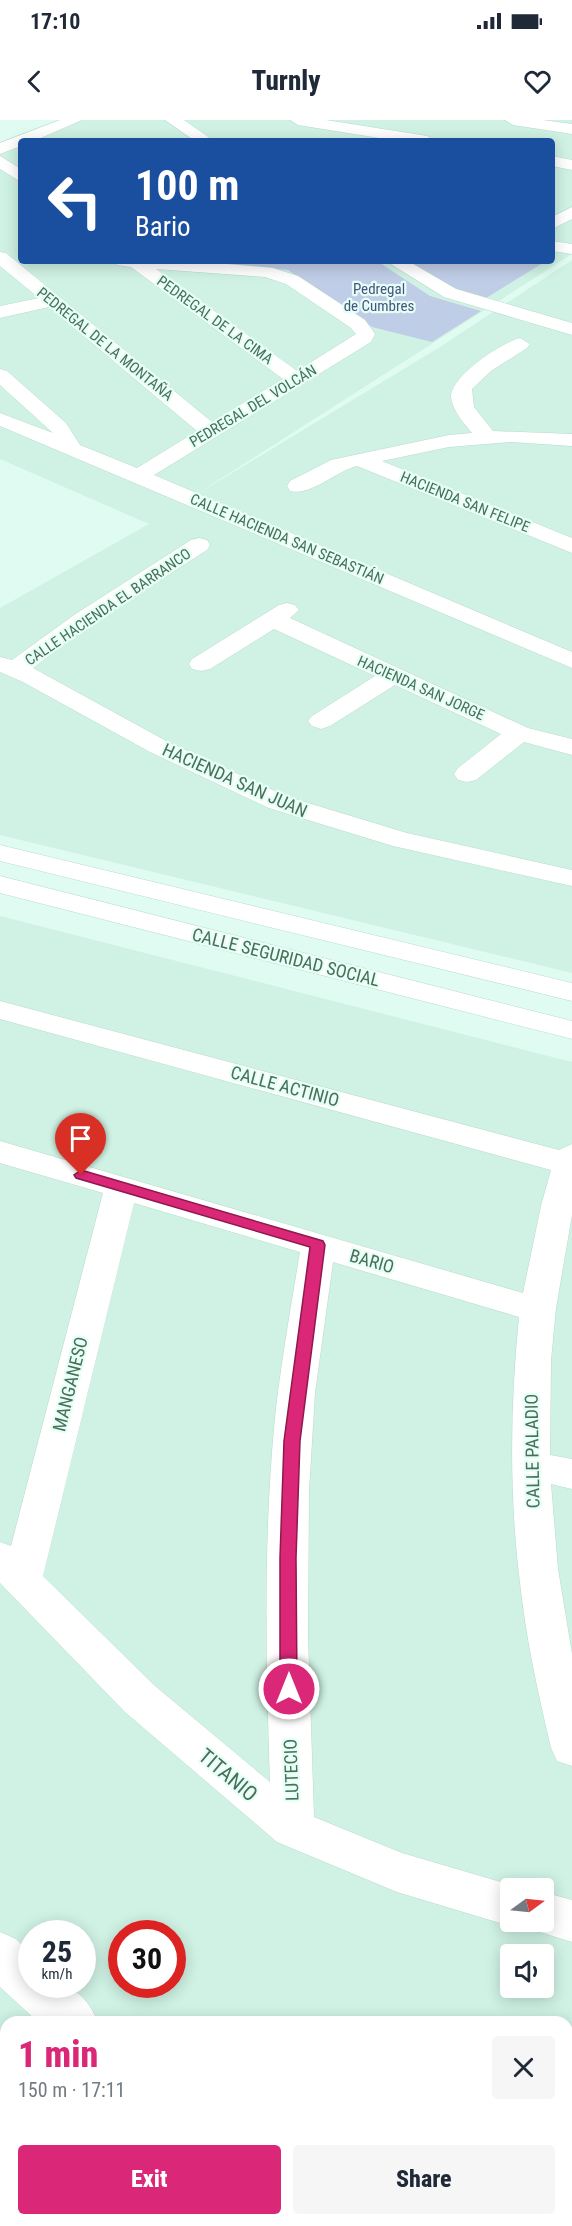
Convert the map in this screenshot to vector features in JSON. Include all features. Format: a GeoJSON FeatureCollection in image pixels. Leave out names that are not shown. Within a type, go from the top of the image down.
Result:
{"type":"FeatureCollection","features":[{"type":"Feature","properties":{"kind":"street"},"geometry":{"type":"LineString","coordinates":[[0,137],[43,120]]}},
{"type":"Feature","properties":{"kind":"street"},"geometry":{"type":"LineString","coordinates":[[173,120],[201,138]]}},
{"type":"Feature","properties":{"kind":"street"},"geometry":{"type":"LineString","coordinates":[[298,120],[408,138]]}},
{"type":"Feature","properties":{"kind":"street"},"geometry":{"type":"LineString","coordinates":[[346,138],[376,133],[401,120]]}},
{"type":"Feature","properties":{"kind":"street"},"geometry":{"type":"LineString","coordinates":[[513,120],[572,129]]}},
{"type":"Feature","properties":{"kind":"street"},"geometry":{"type":"LineString","coordinates":[[29,138],[70,122],[81,135]]}},
{"type":"Feature","properties":{"kind":"street"},"geometry":{"type":"LineString","coordinates":[[0,149],[18,142]]}},
{"type":"Feature","properties":{"kind":"street"},"geometry":{"type":"LineString","coordinates":[[0,161],[18,175]]}},
{"type":"Feature","properties":{"kind":"street"},"geometry":{"type":"LineString","coordinates":[[555,162],[572,165]]}},
{"type":"Feature","properties":{"kind":"street"},"geometry":{"type":"LineString","coordinates":[[555,222],[572,212]]}},
{"type":"Feature","properties":{"kind":"street"},"geometry":{"type":"LineString","coordinates":[[555,246],[572,249]]}},
{"type":"Feature","properties":{"kind":"street"},"geometry":{"type":"LineString","coordinates":[[0,255],[18,254]]}},
{"type":"Feature","properties":{"kind":"street","name":"PEDREGAL DE LA MONTAÑA"},"geometry":{"type":"LineString","coordinates":[[0,255],[51,301],[210,431]]}},
{"type":"Feature","properties":{"kind":"street","name":"PEDREGAL DE LA CIMA"},"geometry":{"type":"LineString","coordinates":[[138,264],[296,379]]}},
{"type":"Feature","properties":{"kind":"street","name":"PEDREGAL DEL VOLCÁN"},"geometry":{"type":"LineString","coordinates":[[138,476],[364,338],[366,334],[358,324],[284,276],[267,272],[170,264]]}},
{"type":"Feature","properties":{"kind":"street"},"geometry":{"type":"LineString","coordinates":[[400,264],[450,293],[572,329]]}},
{"type":"Feature","properties":{"kind":"street"},"geometry":{"type":"LineString","coordinates":[[0,312],[51,301]]}},
{"type":"Feature","properties":{"kind":"street"},"geometry":{"type":"LineString","coordinates":[[486,436],[466,411],[461,396],[462,389],[465,382],[480,370],[520,344]]}},
{"type":"Feature","properties":{"kind":"street"},"geometry":{"type":"LineString","coordinates":[[0,375],[59,427],[72,449]]}},
{"type":"Feature","properties":{"kind":"street","name":"CALLE HACIENDA SAN SEBASTIÁN"},"geometry":{"type":"LineString","coordinates":[[0,419],[572,661]]}},
{"type":"Feature","properties":{"kind":"street"},"geometry":{"type":"LineString","coordinates":[[298,486],[338,464],[486,436],[572,440]]}},
{"type":"Feature","properties":{"kind":"street","name":"HACIENDA SAN FELIPE"},"geometry":{"type":"LineString","coordinates":[[358,459],[572,546]]}},
{"type":"Feature","properties":{"kind":"street","name":"CALLE HACIENDA EL BARRANCO"},"geometry":{"type":"LineString","coordinates":[[9,666],[199,545]]}},
{"type":"Feature","properties":{"kind":"street","name":"HACIENDA SAN JORGE"},"geometry":{"type":"LineString","coordinates":[[201,664],[280,615],[392,676],[519,733],[572,747]]}},
{"type":"Feature","properties":{"kind":"street","name":"HACIENDA SAN JUAN"},"geometry":{"type":"LineString","coordinates":[[9,666],[167,751],[285,805],[386,836],[572,878]]}},
{"type":"Feature","properties":{"kind":"street"},"geometry":{"type":"LineString","coordinates":[[321,721],[392,676]]}},
{"type":"Feature","properties":{"kind":"street"},"geometry":{"type":"LineString","coordinates":[[467,774],[519,733]]}},
{"type":"Feature","properties":{"kind":"street","name":"CALLE SEGURIDAD SOCIAL"},"geometry":{"type":"LineString","coordinates":[[0,853],[572,992]]}},
{"type":"Feature","properties":{"kind":"street","name":"CALLE SEGURIDAD SOCIAL"},"geometry":{"type":"LineString","coordinates":[[0,884],[572,1030]]}},
{"type":"Feature","properties":{"kind":"street","name":"CALLE ACTINIO"},"geometry":{"type":"LineString","coordinates":[[0,1010],[570,1159]]}},
{"type":"Feature","properties":{"kind":"street","name":"BARIO"},"geometry":{"type":"LineString","coordinates":[[0,1152],[536,1309]]}},
{"type":"Feature","properties":{"kind":"street","name":"CALLE PALADIO"},"geometry":{"type":"LineString","coordinates":[[570,1159],[536,1309],[530,1390],[530,1465],[538,1571],[563,1669],[572,1748]]}},
{"type":"Feature","properties":{"kind":"street","name":"MANGANESO"},"geometry":{"type":"LineString","coordinates":[[11,1570],[80,1343],[121,1187]]}},
{"type":"Feature","properties":{"kind":"street","name":"LUTECIO"},"geometry":{"type":"LineString","coordinates":[[293,1828],[288,1593],[292,1441],[318,1245]]}},
{"type":"Feature","properties":{"kind":"street"},"geometry":{"type":"LineString","coordinates":[[530,1465],[572,1474]]}},
{"type":"Feature","properties":{"kind":"street","name":"TITANIO"},"geometry":{"type":"LineString","coordinates":[[11,1570],[140,1700],[293,1828],[397,1872],[500,1902]]}},
{"type":"Feature","properties":{"kind":"street"},"geometry":{"type":"LineString","coordinates":[[554,1916],[572,1921]]}},
{"type":"Feature","properties":{"kind":"street"},"geometry":{"type":"LineString","coordinates":[[0,1954],[31,1987],[67,2016]]}},
{"type":"Feature","properties":{"kind":"shaded area"},"geometry":{"type":"Polygon","coordinates":[[[79,120],[572,120],[572,254],[189,499],[440,347],[572,260],[572,973],[0,835],[0,608],[149,524],[0,459],[0,152],[18,145],[18,264],[555,264],[555,138],[35,138],[79,120]]]}},
{"type":"Feature","properties":{"kind":"shaded area"},"geometry":{"type":"Polygon","coordinates":[[[0,916],[572,1062],[572,2016],[0,2016],[0,916]]]}},
{"type":"Feature","properties":{"kind":"green space","name":"Pedregal de Cumbres"},"geometry":{"type":"Polygon","coordinates":[[[213,264],[382,264],[430,296],[481,311],[432,342],[372,327],[288,270],[213,264]]]}},
{"type":"Feature","properties":{"kind":"green space","name":"Pedregal de Cumbres"},"geometry":{"type":"Polygon","coordinates":[[[414,264],[541,264],[483,300],[451,289],[414,264]]]}},
{"type":"Feature","properties":{"kind":"route"},"geometry":{"type":"LineString","coordinates":[[81,1175],[318,1245],[292,1441],[288,1558],[289,1689]]}}]}
